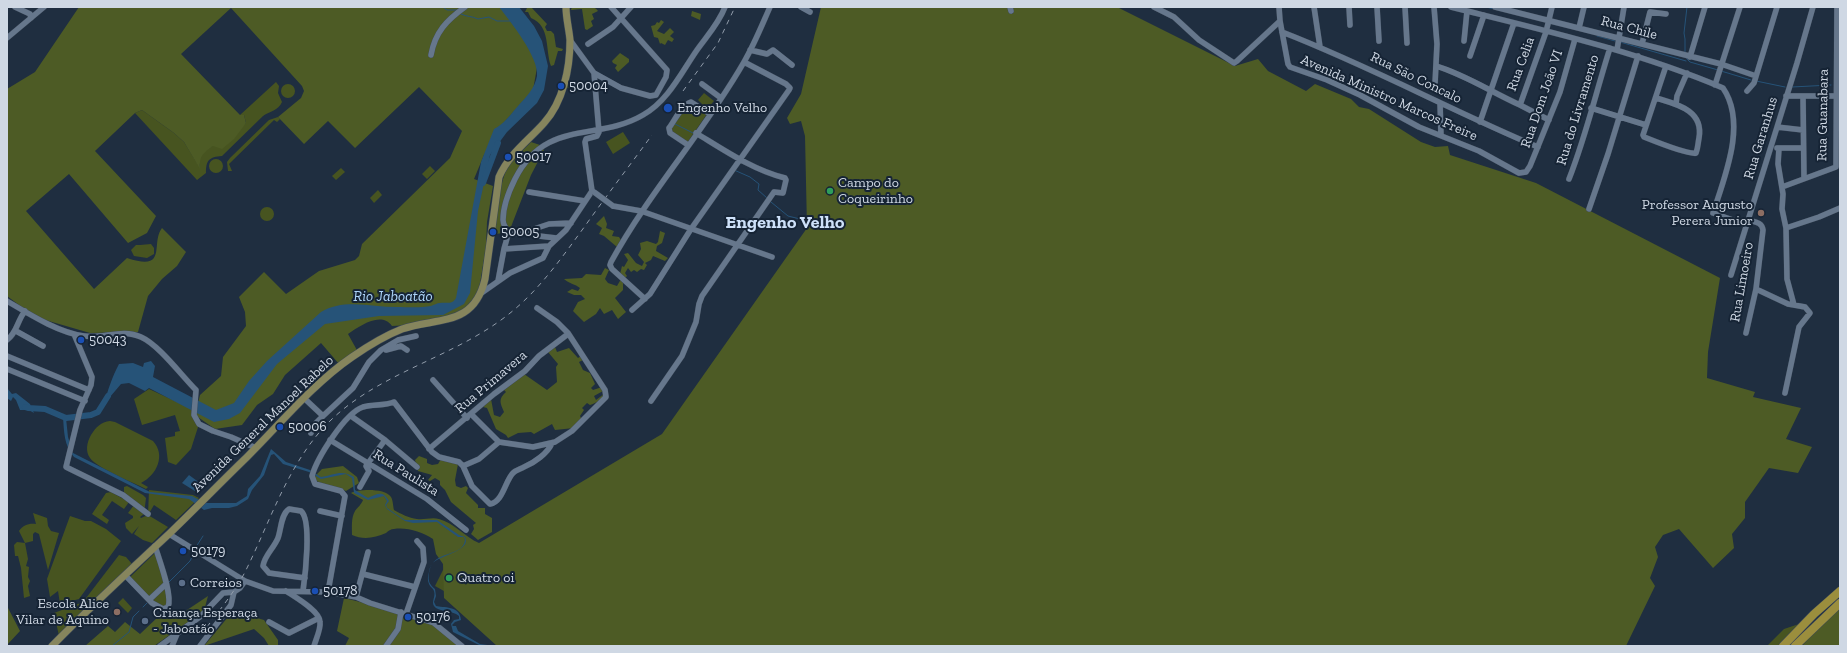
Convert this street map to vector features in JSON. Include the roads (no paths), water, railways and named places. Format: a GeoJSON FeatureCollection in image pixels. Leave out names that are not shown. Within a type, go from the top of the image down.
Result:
{"type":"FeatureCollection","features":[{"type":"Feature","properties":{"kind":"highway"},"geometry":{"type":"LineString","coordinates":[[1783,646],[1814,614],[1840,591]]}},
{"type":"Feature","properties":{"kind":"highway"},"geometry":{"type":"LineString","coordinates":[[1795,646],[1840,603]]}},
{"type":"Feature","properties":{"kind":"main road","name":"Avenida General Manoel Rabelo"},"geometry":{"type":"LineString","coordinates":[[52,646],[124,575],[169,534],[332,372],[386,336],[404,329],[449,320],[471,308],[480,294],[485,279],[499,177],[504,166],[513,154],[543,124],[553,112],[559,100],[568,62],[570,40],[566,7]]}},
{"type":"Feature","properties":{"kind":"street"},"geometry":{"type":"LineString","coordinates":[[15,7],[30,16]]}},
{"type":"Feature","properties":{"kind":"street"},"geometry":{"type":"LineString","coordinates":[[30,7],[30,16]]}},
{"type":"Feature","properties":{"kind":"street"},"geometry":{"type":"LineString","coordinates":[[7,38],[30,16],[44,7]]}},
{"type":"Feature","properties":{"kind":"street"},"geometry":{"type":"LineString","coordinates":[[431,55],[436,36],[448,21],[465,7]]}},
{"type":"Feature","properties":{"kind":"street"},"geometry":{"type":"LineString","coordinates":[[611,7],[667,70],[666,77],[656,94]]}},
{"type":"Feature","properties":{"kind":"street"},"geometry":{"type":"LineString","coordinates":[[588,44],[605,33],[622,18],[631,7]]}},
{"type":"Feature","properties":{"kind":"street"},"geometry":{"type":"LineString","coordinates":[[725,7],[719,19],[665,97],[657,105],[643,116],[599,132],[586,140],[593,191],[613,206],[642,212],[772,257]]}},
{"type":"Feature","properties":{"kind":"street"},"geometry":{"type":"LineString","coordinates":[[645,299],[610,266],[642,212],[721,98],[744,62],[770,7]]}},
{"type":"Feature","properties":{"kind":"street"},"geometry":{"type":"LineString","coordinates":[[801,7],[810,12]]}},
{"type":"Feature","properties":{"kind":"street"},"geometry":{"type":"LineString","coordinates":[[1154,7],[1167,10],[1199,40],[1235,63],[1280,21]]}},
{"type":"Feature","properties":{"kind":"street","name":"Avenida Ministro Marcos Freire"},"geometry":{"type":"LineString","coordinates":[[1279,7],[1282,32],[1288,64],[1290,67],[1327,80],[1360,95],[1419,127],[1488,155],[1519,173],[1526,172],[1530,166]]}},
{"type":"Feature","properties":{"kind":"street"},"geometry":{"type":"LineString","coordinates":[[1314,7],[1320,47]]}},
{"type":"Feature","properties":{"kind":"street"},"geometry":{"type":"LineString","coordinates":[[1349,7],[1350,25]]}},
{"type":"Feature","properties":{"kind":"street"},"geometry":{"type":"LineString","coordinates":[[1377,7],[1378,41]]}},
{"type":"Feature","properties":{"kind":"street"},"geometry":{"type":"LineString","coordinates":[[1405,7],[1407,43]]}},
{"type":"Feature","properties":{"kind":"street"},"geometry":{"type":"LineString","coordinates":[[1434,7],[1436,39],[1435,84]]}},
{"type":"Feature","properties":{"kind":"street"},"geometry":{"type":"LineString","coordinates":[[1451,7],[1638,56],[1687,73],[1723,88],[1733,109],[1734,117],[1731,152],[1713,213],[1748,222]]}},
{"type":"Feature","properties":{"kind":"street","name":"Rua Chile"},"geometry":{"type":"LineString","coordinates":[[1495,7],[1519,10],[1548,21],[1690,57],[1720,68],[1756,78]]}},
{"type":"Feature","properties":{"kind":"street","name":"Rua Celia"},"geometry":{"type":"LineString","coordinates":[[1520,105],[1546,32],[1552,7]]}},
{"type":"Feature","properties":{"kind":"street"},"geometry":{"type":"LineString","coordinates":[[1579,28],[1584,7]]}},
{"type":"Feature","properties":{"kind":"street"},"geometry":{"type":"LineString","coordinates":[[1617,50],[1624,7]]}},
{"type":"Feature","properties":{"kind":"street"},"geometry":{"type":"LineString","coordinates":[[1690,57],[1705,7]]}},
{"type":"Feature","properties":{"kind":"street"},"geometry":{"type":"LineString","coordinates":[[1715,85],[1740,7]]}},
{"type":"Feature","properties":{"kind":"street","name":"Rua Garanhus"},"geometry":{"type":"LineString","coordinates":[[1731,275],[1778,127],[1813,7]]}},
{"type":"Feature","properties":{"kind":"street","name":"Rua Guanabara"},"geometry":{"type":"LineString","coordinates":[[1782,187],[1838,167],[1837,7]]}},
{"type":"Feature","properties":{"kind":"street"},"geometry":{"type":"LineString","coordinates":[[1747,91],[1756,78],[1775,8]]}},
{"type":"Feature","properties":{"kind":"street"},"geometry":{"type":"LineString","coordinates":[[1464,40],[1467,11]]}},
{"type":"Feature","properties":{"kind":"street"},"geometry":{"type":"LineString","coordinates":[[1642,44],[1650,12],[1666,14]]}},
{"type":"Feature","properties":{"kind":"street"},"geometry":{"type":"LineString","coordinates":[[1470,56],[1484,15]]}},
{"type":"Feature","properties":{"kind":"street"},"geometry":{"type":"LineString","coordinates":[[1480,122],[1492,92],[1514,23]]}},
{"type":"Feature","properties":{"kind":"street","name":"Rua São Concalo"},"geometry":{"type":"LineString","coordinates":[[1282,32],[1359,64],[1440,104],[1538,147]]}},
{"type":"Feature","properties":{"kind":"street","name":"Rua Dom João VI"},"geometry":{"type":"LineString","coordinates":[[1530,166],[1560,92],[1575,39]]}},
{"type":"Feature","properties":{"kind":"street"},"geometry":{"type":"LineString","coordinates":[[570,40],[594,73],[621,88],[665,97]]}},
{"type":"Feature","properties":{"kind":"street","name":"Rua do Livramento"},"geometry":{"type":"LineString","coordinates":[[1569,179],[1583,142],[1591,108],[1610,48]]}},
{"type":"Feature","properties":{"kind":"street"},"geometry":{"type":"LineString","coordinates":[[750,50],[767,54],[773,50],[792,65]]}},
{"type":"Feature","properties":{"kind":"street"},"geometry":{"type":"LineString","coordinates":[[1589,208],[1638,56]]}},
{"type":"Feature","properties":{"kind":"street"},"geometry":{"type":"LineString","coordinates":[[632,310],[650,294],[691,229],[790,88],[763,71],[744,62]]}},
{"type":"Feature","properties":{"kind":"street","name":"Rua Celia"},"geometry":{"type":"LineString","coordinates":[[1436,66],[1463,75],[1492,92],[1549,120]]}},
{"type":"Feature","properties":{"kind":"street"},"geometry":{"type":"LineString","coordinates":[[1656,98],[1687,109],[1698,121],[1700,133],[1696,152],[1692,154],[1644,137],[1643,135],[1666,66]]}},
{"type":"Feature","properties":{"kind":"street"},"geometry":{"type":"LineString","coordinates":[[594,73],[599,132]]}},
{"type":"Feature","properties":{"kind":"street"},"geometry":{"type":"LineString","coordinates":[[1676,104],[1677,96],[1687,73]]}},
{"type":"Feature","properties":{"kind":"street"},"geometry":{"type":"LineString","coordinates":[[702,84],[721,98]]}},
{"type":"Feature","properties":{"kind":"street"},"geometry":{"type":"LineString","coordinates":[[1786,96],[1838,96]]}},
{"type":"Feature","properties":{"kind":"street"},"geometry":{"type":"LineString","coordinates":[[1803,97],[1804,178]]}},
{"type":"Feature","properties":{"kind":"street"},"geometry":{"type":"LineString","coordinates":[[688,145],[670,133],[669,128],[685,106],[691,102],[710,114]]}},
{"type":"Feature","properties":{"kind":"street"},"geometry":{"type":"LineString","coordinates":[[1440,104],[1441,135]]}},
{"type":"Feature","properties":{"kind":"street"},"geometry":{"type":"LineString","coordinates":[[1591,108],[1646,125]]}},
{"type":"Feature","properties":{"kind":"street"},"geometry":{"type":"LineString","coordinates":[[1778,127],[1803,130]]}},
{"type":"Feature","properties":{"kind":"street"},"geometry":{"type":"LineString","coordinates":[[498,281],[508,232],[504,226],[503,220],[508,198],[515,179],[530,159],[542,148],[559,138],[599,132]]}},
{"type":"Feature","properties":{"kind":"street"},"geometry":{"type":"LineString","coordinates":[[651,401],[682,356],[696,322],[700,300],[737,244],[775,192],[782,194],[786,179],[761,170],[696,133]]}},
{"type":"Feature","properties":{"kind":"street"},"geometry":{"type":"LineString","coordinates":[[1771,146],[1780,148],[1803,148]]}},
{"type":"Feature","properties":{"kind":"street"},"geometry":{"type":"LineString","coordinates":[[1780,148],[1778,164],[1782,187],[1782,209],[1786,228],[1787,279],[1794,304]]}},
{"type":"Feature","properties":{"kind":"street"},"geometry":{"type":"LineString","coordinates":[[480,294],[515,270],[542,259],[549,246],[571,223],[593,191]]}},
{"type":"Feature","properties":{"kind":"street"},"geometry":{"type":"LineString","coordinates":[[529,192],[585,201]]}},
{"type":"Feature","properties":{"kind":"street"},"geometry":{"type":"LineString","coordinates":[[1786,228],[1840,208]]}},
{"type":"Feature","properties":{"kind":"street","name":"Rua Limoeiro"},"geometry":{"type":"LineString","coordinates":[[1746,333],[1756,289],[1763,230],[1763,227],[1759,223],[1748,222]]}},
{"type":"Feature","properties":{"kind":"street"},"geometry":{"type":"LineString","coordinates":[[507,235],[525,232],[549,224],[571,223]]}},
{"type":"Feature","properties":{"kind":"street"},"geometry":{"type":"LineString","coordinates":[[539,236],[556,238]]}},
{"type":"Feature","properties":{"kind":"street"},"geometry":{"type":"LineString","coordinates":[[504,249],[549,246]]}},
{"type":"Feature","properties":{"kind":"street"},"geometry":{"type":"LineString","coordinates":[[1756,289],[1791,305],[1794,304],[1805,307],[1810,313],[1799,328],[1785,393]]}},
{"type":"Feature","properties":{"kind":"street"},"geometry":{"type":"LineString","coordinates":[[7,302],[74,334],[94,336],[126,333],[141,337],[158,349],[196,390],[194,396],[194,412],[199,424],[256,448]]}},
{"type":"Feature","properties":{"kind":"street"},"geometry":{"type":"LineString","coordinates":[[433,380],[469,416],[499,442],[532,447],[552,443],[572,431],[606,397],[606,392],[568,334],[558,322],[537,308]]}},
{"type":"Feature","properties":{"kind":"street"},"geometry":{"type":"LineString","coordinates":[[7,340],[16,331],[18,322],[25,311]]}},
{"type":"Feature","properties":{"kind":"street"},"geometry":{"type":"LineString","coordinates":[[16,331],[43,346]]}},
{"type":"Feature","properties":{"kind":"street"},"geometry":{"type":"LineString","coordinates":[[74,334],[92,373],[92,381],[80,410],[67,456],[66,467],[123,495],[148,514]]}},
{"type":"Feature","properties":{"kind":"street","name":"Rua Primavera"},"geometry":{"type":"LineString","coordinates":[[429,449],[525,370],[539,356],[568,334]]}},
{"type":"Feature","properties":{"kind":"street"},"geometry":{"type":"LineString","coordinates":[[311,433],[313,426],[351,390],[373,358],[398,340],[416,336]]}},
{"type":"Feature","properties":{"kind":"street"},"geometry":{"type":"LineString","coordinates":[[373,358],[392,347],[402,346],[407,350]]}},
{"type":"Feature","properties":{"kind":"street"},"geometry":{"type":"LineString","coordinates":[[7,356],[89,390]]}},
{"type":"Feature","properties":{"kind":"street"},"geometry":{"type":"LineString","coordinates":[[7,369],[84,401]]}},
{"type":"Feature","properties":{"kind":"street"},"geometry":{"type":"LineString","coordinates":[[306,399],[323,416]]}},
{"type":"Feature","properties":{"kind":"street"},"geometry":{"type":"LineString","coordinates":[[328,592],[345,496],[341,491],[315,484],[312,479],[313,472],[330,440],[351,416],[362,407],[394,402],[429,449],[439,457],[457,460],[463,466],[472,486],[490,504],[494,503],[512,474],[540,457],[548,450],[552,443]]}},
{"type":"Feature","properties":{"kind":"street"},"geometry":{"type":"LineString","coordinates":[[351,416],[385,440],[417,467]]}},
{"type":"Feature","properties":{"kind":"street","name":"Rua Paulista"},"geometry":{"type":"LineString","coordinates":[[330,440],[427,499],[466,530]]}},
{"type":"Feature","properties":{"kind":"street"},"geometry":{"type":"LineString","coordinates":[[360,486],[369,471],[366,467],[385,440]]}},
{"type":"Feature","properties":{"kind":"street"},"geometry":{"type":"LineString","coordinates":[[463,466],[479,459],[499,442]]}},
{"type":"Feature","properties":{"kind":"street"},"geometry":{"type":"LineString","coordinates":[[303,591],[305,578],[307,558],[306,517],[301,511],[289,509],[284,514],[277,539],[264,560],[263,566],[269,573],[305,578]]}},
{"type":"Feature","properties":{"kind":"street"},"geometry":{"type":"LineString","coordinates":[[320,511],[342,516]]}},
{"type":"Feature","properties":{"kind":"street"},"geometry":{"type":"LineString","coordinates":[[169,534],[245,581],[273,591],[328,592],[356,597],[434,623],[462,646]]}},
{"type":"Feature","properties":{"kind":"street"},"geometry":{"type":"LineString","coordinates":[[386,646],[398,629],[424,562],[423,548],[418,541]]}},
{"type":"Feature","properties":{"kind":"street"},"geometry":{"type":"LineString","coordinates":[[124,575],[149,600],[159,607],[165,609],[168,607],[169,604],[166,584],[155,546]]}},
{"type":"Feature","properties":{"kind":"street"},"geometry":{"type":"LineString","coordinates":[[356,597],[368,552]]}},
{"type":"Feature","properties":{"kind":"street"},"geometry":{"type":"LineString","coordinates":[[363,574],[415,587]]}},
{"type":"Feature","properties":{"kind":"street"},"geometry":{"type":"LineString","coordinates":[[160,646],[201,616],[223,593],[234,592],[240,588],[245,581]]}},
{"type":"Feature","properties":{"kind":"street"},"geometry":{"type":"LineString","coordinates":[[149,600],[166,584]]}},
{"type":"Feature","properties":{"kind":"street"},"geometry":{"type":"LineString","coordinates":[[286,591],[314,611],[320,618],[320,624],[314,646]]}},
{"type":"Feature","properties":{"kind":"street"},"geometry":{"type":"LineString","coordinates":[[200,646],[231,605],[234,592]]}},
{"type":"Feature","properties":{"kind":"street"},"geometry":{"type":"LineString","coordinates":[[269,622],[286,635],[320,618]]}},
{"type":"Feature","properties":{"kind":"street"},"geometry":{"type":"LineString","coordinates":[[172,646],[177,634]]}},
{"type":"Feature","properties":{"kind":"water","name":"Rio Jaboatão"},"geometry":{"type":"Polygon","coordinates":[[[499,7],[519,7],[534,26],[542,41],[548,66],[544,90],[537,103],[507,132],[490,155],[478,211],[470,293],[464,304],[443,315],[379,316],[325,324],[277,364],[240,413],[229,419],[214,422],[149,388],[145,391],[129,383],[121,384],[104,404],[110,384],[119,364],[133,363],[143,367],[144,363],[151,361],[155,366],[153,377],[216,410],[234,403],[249,381],[267,361],[321,312],[339,305],[348,304],[387,307],[423,307],[451,302],[456,298],[481,162],[494,129],[504,122],[527,96],[537,76],[536,68],[529,50],[499,7]]]}},
{"type":"Feature","properties":{"kind":"water"},"geometry":{"type":"Polygon","coordinates":[[[7,388],[12,394],[16,393],[30,404],[34,413],[29,410],[20,410],[16,400],[13,397],[11,401],[7,398],[7,388]]]}},
{"type":"Feature","properties":{"kind":"water"},"geometry":{"type":"Polygon","coordinates":[[[63,417],[66,418],[68,437],[73,453],[150,492],[192,496],[205,503],[236,503],[247,496],[248,489],[260,476],[271,449],[286,462],[310,470],[321,477],[338,473],[346,473],[354,477],[355,490],[368,498],[380,494],[384,495],[389,501],[386,505],[387,508],[405,520],[437,520],[459,535],[465,537],[466,542],[464,546],[459,549],[463,546],[465,540],[464,537],[458,537],[437,522],[413,523],[405,521],[387,509],[385,505],[387,501],[384,496],[368,500],[354,493],[352,478],[346,474],[321,479],[309,472],[283,464],[274,454],[271,455],[264,475],[252,490],[248,499],[237,506],[229,508],[212,508],[204,510],[189,499],[145,493],[74,457],[66,443],[63,417]]]}},
{"type":"Feature","properties":{"kind":"water"},"geometry":{"type":"Polygon","coordinates":[[[189,475],[204,486],[198,493],[182,483],[189,475]]]}},
{"type":"Feature","properties":{"kind":"water"},"geometry":{"type":"Polygon","coordinates":[[[430,570],[429,580],[430,584],[435,589],[436,596],[434,602],[436,606],[451,608],[460,615],[461,620],[452,625],[456,626],[458,631],[480,644],[495,646],[479,645],[453,632],[451,624],[454,620],[459,619],[459,616],[434,606],[433,602],[434,591],[429,585],[428,581],[430,570]]]}},
{"type":"Feature","properties":{"kind":"waterway"},"geometry":{"type":"LineString","coordinates":[[443,7],[447,10],[457,10]]}},
{"type":"Feature","properties":{"kind":"waterway"},"geometry":{"type":"LineString","coordinates":[[1486,7],[1494,9]]}},
{"type":"Feature","properties":{"kind":"waterway"},"geometry":{"type":"LineString","coordinates":[[1685,52],[1684,33],[1687,7]]}},
{"type":"Feature","properties":{"kind":"waterway"},"geometry":{"type":"LineString","coordinates":[[461,14],[478,19],[489,17],[497,21],[511,21]]}},
{"type":"Feature","properties":{"kind":"waterway"},"geometry":{"type":"LineString","coordinates":[[1597,36],[1615,41]]}},
{"type":"Feature","properties":{"kind":"waterway"},"geometry":{"type":"LineString","coordinates":[[1620,42],[1686,61]]}},
{"type":"Feature","properties":{"kind":"waterway"},"geometry":{"type":"LineString","coordinates":[[1686,58],[1690,62],[1718,70]]}},
{"type":"Feature","properties":{"kind":"waterway"},"geometry":{"type":"LineString","coordinates":[[1721,71],[1751,80]]}},
{"type":"Feature","properties":{"kind":"waterway"},"geometry":{"type":"LineString","coordinates":[[1756,81],[1785,87]]}},
{"type":"Feature","properties":{"kind":"waterway"},"geometry":{"type":"LineString","coordinates":[[1792,87],[1831,85]]}},
{"type":"Feature","properties":{"kind":"waterway"},"geometry":{"type":"LineString","coordinates":[[675,124],[693,133]]}},
{"type":"Feature","properties":{"kind":"waterway","name":"Rio Jaboatão"},"geometry":{"type":"LineString","coordinates":[[483,183],[498,143]]}},
{"type":"Feature","properties":{"kind":"waterway"},"geometry":{"type":"LineString","coordinates":[[734,170],[750,177],[759,184],[758,190],[767,198]]}},
{"type":"Feature","properties":{"kind":"waterway"},"geometry":{"type":"LineString","coordinates":[[771,202],[788,216],[804,220]]}},
{"type":"Feature","properties":{"kind":"waterway","name":"Rio Jaboatão"},"geometry":{"type":"LineString","coordinates":[[25,407],[45,409],[66,418],[91,415],[98,412],[108,396]]}},
{"type":"Feature","properties":{"kind":"waterway"},"geometry":{"type":"LineString","coordinates":[[196,547],[203,536]]}},
{"type":"Feature","properties":{"kind":"waterway"},"geometry":{"type":"LineString","coordinates":[[169,582],[190,561],[194,553]]}},
{"type":"Feature","properties":{"kind":"waterway"},"geometry":{"type":"LineString","coordinates":[[143,607],[147,603]]}},
{"type":"Feature","properties":{"kind":"waterway"},"geometry":{"type":"LineString","coordinates":[[112,646],[129,632],[133,617],[139,611]]}},
{"type":"Feature","properties":{"kind":"railway"},"geometry":{"type":"LineString","coordinates":[[683,91],[718,43],[735,7]]}},
{"type":"Feature","properties":{"kind":"railway"},"geometry":{"type":"LineString","coordinates":[[207,627],[243,576],[281,493],[301,457],[326,425],[345,408],[366,393],[388,380],[480,334],[514,310],[525,300],[557,264],[652,135]]}},
{"type":"Feature","properties":{"kind":"place","name":"50004"},"geometry":{"type":"Point","coordinates":[561,86]}},
{"type":"Feature","properties":{"kind":"place","name":"Engenho Velho"},"geometry":{"type":"Point","coordinates":[668,108]}},
{"type":"Feature","properties":{"kind":"place","name":"50017"},"geometry":{"type":"Point","coordinates":[508,157]}},
{"type":"Feature","properties":{"kind":"place","name":"Campo do Coqueirinho"},"geometry":{"type":"Point","coordinates":[830,191]}},
{"type":"Feature","properties":{"kind":"place","name":"Professor Augusto Perera Junior"},"geometry":{"type":"Point","coordinates":[1761,213]}},
{"type":"Feature","properties":{"kind":"place","name":"50005"},"geometry":{"type":"Point","coordinates":[493,232]}},
{"type":"Feature","properties":{"kind":"place","name":"50043"},"geometry":{"type":"Point","coordinates":[81,340]}},
{"type":"Feature","properties":{"kind":"place","name":"50006"},"geometry":{"type":"Point","coordinates":[280,427]}},
{"type":"Feature","properties":{"kind":"place","name":"50179"},"geometry":{"type":"Point","coordinates":[183,551]}},
{"type":"Feature","properties":{"kind":"place","name":"Quatro oi"},"geometry":{"type":"Point","coordinates":[449,578]}},
{"type":"Feature","properties":{"kind":"place","name":"Correios"},"geometry":{"type":"Point","coordinates":[182,583]}},
{"type":"Feature","properties":{"kind":"place","name":"50178"},"geometry":{"type":"Point","coordinates":[315,591]}},
{"type":"Feature","properties":{"kind":"place","name":"Escola Alice Vilar de Aquino"},"geometry":{"type":"Point","coordinates":[117,612]}},
{"type":"Feature","properties":{"kind":"place","name":"50176"},"geometry":{"type":"Point","coordinates":[408,617]}},
{"type":"Feature","properties":{"kind":"place","name":"Criança Esperaça - Jaboatão"},"geometry":{"type":"Point","coordinates":[145,621]}},
{"type":"Feature","properties":{"kind":"district","name":"Engenho Velho"},"geometry":{"type":"Point","coordinates":[785,223]}}]}
